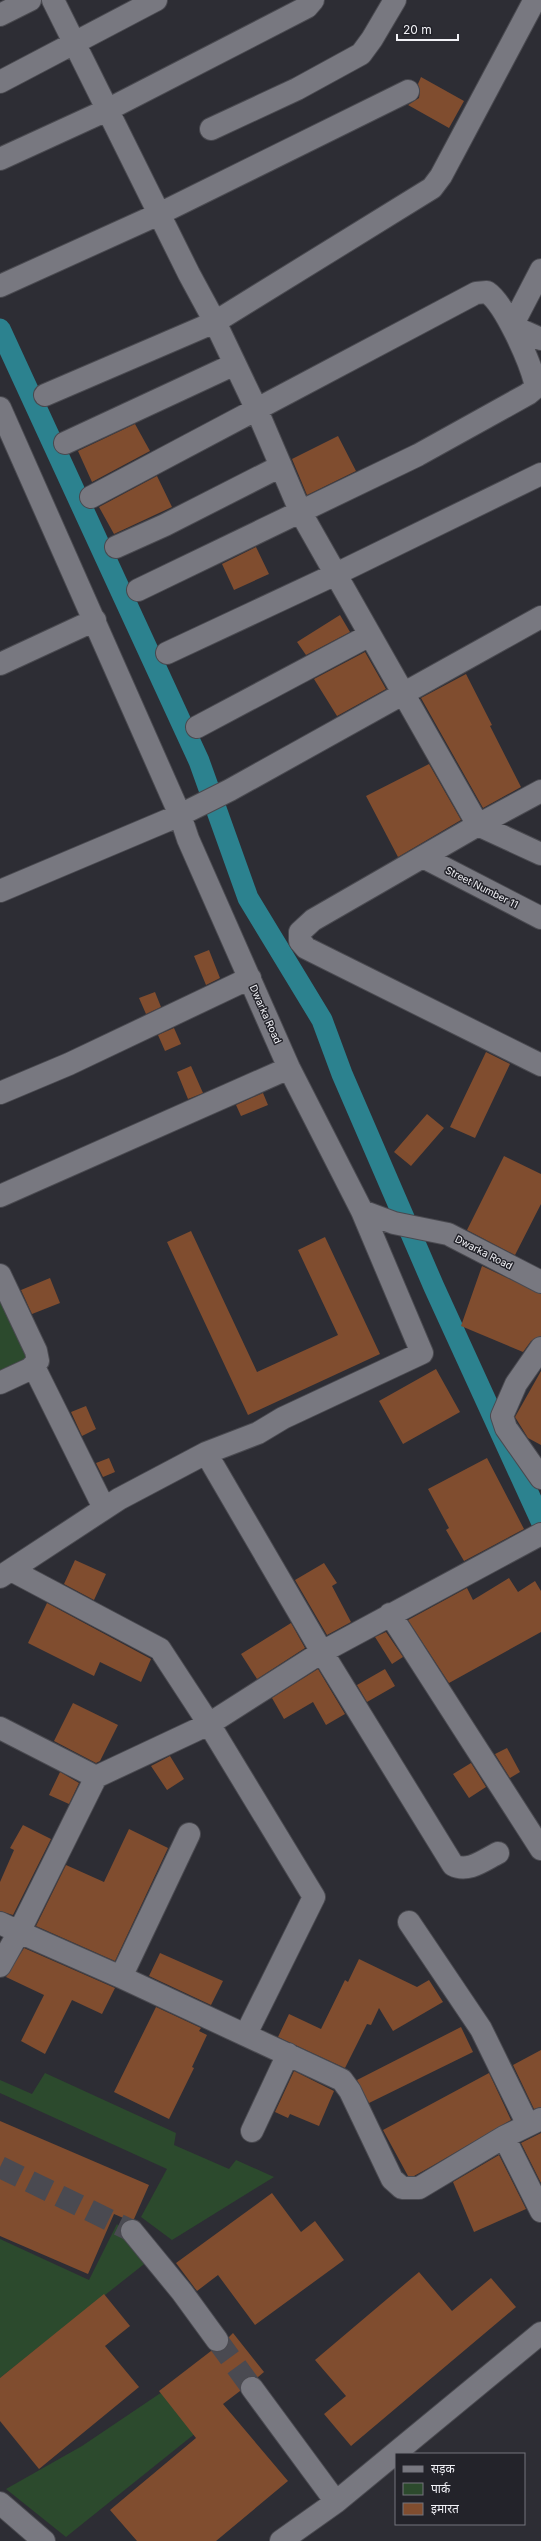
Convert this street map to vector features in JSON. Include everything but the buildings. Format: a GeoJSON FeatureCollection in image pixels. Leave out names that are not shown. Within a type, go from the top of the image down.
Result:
{"type":"FeatureCollection","features":[{"type":"Feature","properties":{"kind":"street"},"geometry":{"type":"LineString","coordinates":[[0,15],[30,0]]}},
{"type":"Feature","properties":{"kind":"street"},"geometry":{"type":"LineString","coordinates":[[53,0],[159,214],[215,322],[256,408],[301,513],[478,825],[541,854]]}},
{"type":"Feature","properties":{"kind":"street"},"geometry":{"type":"LineString","coordinates":[[0,82],[75,44],[156,0]]}},
{"type":"Feature","properties":{"kind":"street"},"geometry":{"type":"LineString","coordinates":[[0,159],[107,110],[307,7],[313,0]]}},
{"type":"Feature","properties":{"kind":"street"},"geometry":{"type":"LineString","coordinates":[[211,129],[297,89],[361,54],[372,39],[395,0]]}},
{"type":"Feature","properties":{"kind":"street"},"geometry":{"type":"LineString","coordinates":[[45,395],[215,322],[432,188],[441,176],[532,5]]}},
{"type":"Feature","properties":{"kind":"street"},"geometry":{"type":"LineString","coordinates":[[0,286],[159,214],[408,92]]}},
{"type":"Feature","properties":{"kind":"street"},"geometry":{"type":"LineString","coordinates":[[512,326],[541,270]]}},
{"type":"Feature","properties":{"kind":"street"},"geometry":{"type":"LineString","coordinates":[[91,497],[256,408],[483,291],[492,295],[512,326],[533,375],[534,390],[418,456],[138,590]]}},
{"type":"Feature","properties":{"kind":"street"},"geometry":{"type":"LineString","coordinates":[[512,326],[541,339]]}},
{"type":"Feature","properties":{"kind":"street"},"geometry":{"type":"LineString","coordinates":[[65,443],[235,364]]}},
{"type":"Feature","properties":{"kind":"street","name":"Dwarka Road"},"geometry":{"type":"LineString","coordinates":[[0,408],[95,620],[180,815],[188,839],[290,1068],[362,1211],[394,1222],[448,1234],[541,1282]]}},
{"type":"Feature","properties":{"kind":"street"},"geometry":{"type":"LineString","coordinates":[[116,547],[165,525],[281,466]]}},
{"type":"Feature","properties":{"kind":"street"},"geometry":{"type":"LineString","coordinates":[[167,653],[336,574],[541,474]]}},
{"type":"Feature","properties":{"kind":"street"},"geometry":{"type":"LineString","coordinates":[[0,891],[180,815],[230,790],[541,617]]}},
{"type":"Feature","properties":{"kind":"street"},"geometry":{"type":"LineString","coordinates":[[0,664],[95,620]]}},
{"type":"Feature","properties":{"kind":"street"},"geometry":{"type":"LineString","coordinates":[[197,727],[370,635]]}},
{"type":"Feature","properties":{"kind":"street"},"geometry":{"type":"LineString","coordinates":[[541,791],[478,825],[312,920],[300,932],[300,941],[306,948],[541,1065]]}},
{"type":"Feature","properties":{"kind":"street","name":"Street Number 11"},"geometry":{"type":"LineString","coordinates":[[423,857],[541,918]]}},
{"type":"Feature","properties":{"kind":"street"},"geometry":{"type":"LineString","coordinates":[[0,1093],[69,1064],[250,978]]}},
{"type":"Feature","properties":{"kind":"street"},"geometry":{"type":"LineString","coordinates":[[0,1196],[290,1068]]}},
{"type":"Feature","properties":{"kind":"street"},"geometry":{"type":"LineString","coordinates":[[6,1574],[104,1508],[206,1453],[258,1433],[283,1418],[422,1353],[362,1211]]}},
{"type":"Feature","properties":{"kind":"street"},"geometry":{"type":"LineString","coordinates":[[0,1275],[36,1351],[38,1361],[34,1367],[0,1382]]}},
{"type":"Feature","properties":{"kind":"street"},"geometry":{"type":"LineString","coordinates":[[541,1348],[516,1384],[502,1416],[506,1428],[541,1478]]}},
{"type":"Feature","properties":{"kind":"street"},"geometry":{"type":"LineString","coordinates":[[34,1367],[104,1508]]}},
{"type":"Feature","properties":{"kind":"street"},"geometry":{"type":"LineString","coordinates":[[206,1453],[322,1652],[453,1865],[460,1868],[470,1867],[498,1853]]}},
{"type":"Feature","properties":{"kind":"street"},"geometry":{"type":"LineString","coordinates":[[0,1966],[10,1928],[96,1777],[209,1724],[322,1652],[390,1614],[534,1538]]}},
{"type":"Feature","properties":{"kind":"street"},"geometry":{"type":"LineString","coordinates":[[6,1574],[155,1644],[167,1658],[209,1724],[314,1897],[246,2034]]}},
{"type":"Feature","properties":{"kind":"street"},"geometry":{"type":"LineString","coordinates":[[390,1614],[541,1848]]}},
{"type":"Feature","properties":{"kind":"street"},"geometry":{"type":"LineString","coordinates":[[0,1728],[96,1777]]}},
{"type":"Feature","properties":{"kind":"street"},"geometry":{"type":"LineString","coordinates":[[121,1976],[189,1834]]}},
{"type":"Feature","properties":{"kind":"street"},"geometry":{"type":"LineString","coordinates":[[10,1928],[121,1976],[342,2080],[350,2091],[392,2179],[402,2188],[420,2188],[504,2137],[534,2122],[480,2029],[409,1922]]}},
{"type":"Feature","properties":{"kind":"street"},"geometry":{"type":"LineString","coordinates":[[252,2131],[288,2054]]}},
{"type":"Feature","properties":{"kind":"street"},"geometry":{"type":"LineString","coordinates":[[504,2137],[541,2211]]}},
{"type":"Feature","properties":{"kind":"street"},"geometry":{"type":"LineString","coordinates":[[132,2231],[182,2292],[217,2340]]}},
{"type":"Feature","properties":{"kind":"street"},"geometry":{"type":"LineString","coordinates":[[395,2453],[541,2333]]}},
{"type":"Feature","properties":{"kind":"street"},"geometry":{"type":"LineString","coordinates":[[252,2388],[336,2502]]}},
{"type":"Feature","properties":{"kind":"street"},"geometry":{"type":"LineString","coordinates":[[282,2541],[336,2502],[395,2453]]}},
{"type":"Feature","properties":{"kind":"street"},"geometry":{"type":"LineString","coordinates":[[0,2503],[44,2541]]}},
{"type":"Feature","properties":{"kind":"green space"},"geometry":{"type":"Polygon","coordinates":[[[0,1294],[32,1359],[0,1374],[0,1294]]]}},
{"type":"Feature","properties":{"kind":"green space"},"geometry":{"type":"Polygon","coordinates":[[[45,2073],[176,2133],[174,2145],[229,2169],[236,2160],[274,2177],[172,2240],[141,2217],[167,2169],[0,2093],[0,2080],[32,2094],[45,2073]]]}},
{"type":"Feature","properties":{"kind":"green space"},"geometry":{"type":"Polygon","coordinates":[[[117,2224],[148,2261],[0,2378],[0,2239],[89,2280],[117,2224]]]}},
{"type":"Feature","properties":{"kind":"green space"},"geometry":{"type":"Polygon","coordinates":[[[174,2384],[207,2424],[66,2537],[6,2489],[82,2446],[174,2384]]]}},
{"type":"Feature","properties":{"kind":"waterway"},"geometry":{"type":"LineString","coordinates":[[0,329],[199,761],[248,898],[322,1020],[342,1074],[434,1287],[541,1521]]}},
{"type":"Feature","properties":{"kind":"tunnel"},"geometry":{"type":"LineString","coordinates":[[0,2167],[132,2231]]}},
{"type":"Feature","properties":{"kind":"tunnel"},"geometry":{"type":"LineString","coordinates":[[217,2340],[252,2388]]}}]}
